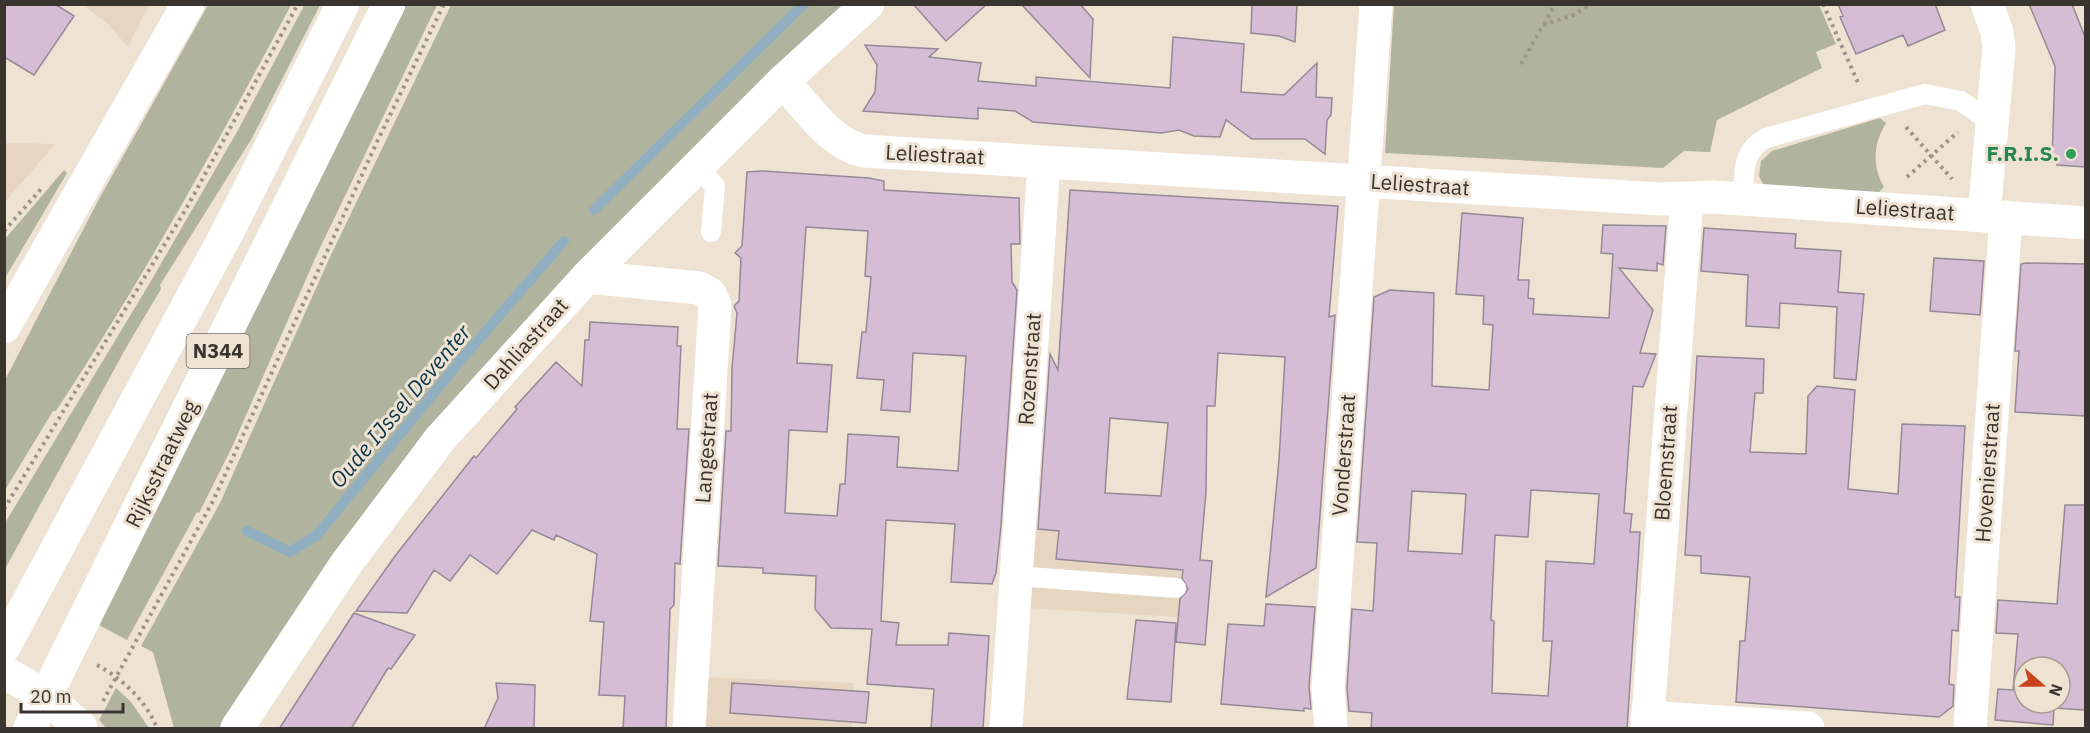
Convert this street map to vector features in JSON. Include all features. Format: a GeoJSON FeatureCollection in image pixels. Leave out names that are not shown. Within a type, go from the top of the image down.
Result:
{"type":"FeatureCollection","features":[{"type":"Feature","properties":{"kind":"street"},"geometry":{"type":"LineString","coordinates":[[4,327],[188,4]]}},
{"type":"Feature","properties":{"kind":"street","name":"N344"},"geometry":{"type":"LineString","coordinates":[[4,647],[228,231],[343,4]]}},
{"type":"Feature","properties":{"kind":"street","name":"Rijksstraatweg"},"geometry":{"type":"LineString","coordinates":[[30,729],[389,4]]}},
{"type":"Feature","properties":{"kind":"street","name":"Dahliastraat"},"geometry":{"type":"LineString","coordinates":[[237,729],[346,564],[440,439],[587,277],[783,81],[868,4]]}},
{"type":"Feature","properties":{"kind":"street","name":"Vonderstraat"},"geometry":{"type":"LineString","coordinates":[[1331,729],[1328,688],[1376,4]]}},
{"type":"Feature","properties":{"kind":"street","name":"Hovenierstraat"},"geometry":{"type":"LineString","coordinates":[[1970,729],[1995,217],[1992,123],[1999,46],[1998,32],[1987,4]]}},
{"type":"Feature","properties":{"kind":"street","name":"Leliestraat"},"geometry":{"type":"LineString","coordinates":[[783,81],[837,139],[857,150],[1649,199],[1743,199],[2085,223]]}},
{"type":"Feature","properties":{"kind":"street","name":"Rozenstraat"},"geometry":{"type":"LineString","coordinates":[[1006,729],[1044,162]]}},
{"type":"Feature","properties":{"kind":"street","name":"Bloemstraat"},"geometry":{"type":"LineString","coordinates":[[1647,723],[1687,198]]}},
{"type":"Feature","properties":{"kind":"street","name":"Langestraat"},"geometry":{"type":"LineString","coordinates":[[587,277],[699,288],[710,294],[715,305],[689,729]]}},
{"type":"Feature","properties":{"kind":"street"},"geometry":{"type":"LineString","coordinates":[[4,672],[89,720]]}},
{"type":"Feature","properties":{"kind":"street"},"geometry":{"type":"LineString","coordinates":[[1647,723],[1808,729]]}},
{"type":"Feature","properties":{"kind":"lane"},"geometry":{"type":"LineString","coordinates":[[1743,199],[1746,159],[1756,144],[1766,138],[1916,95],[1944,96],[1970,105],[1992,123]]}},
{"type":"Feature","properties":{"kind":"lane"},"geometry":{"type":"LineString","coordinates":[[697,167],[715,186],[711,232]]}},
{"type":"Feature","properties":{"kind":"lane"},"geometry":{"type":"LineString","coordinates":[[1016,576],[1176,588]]}},
{"type":"Feature","properties":{"kind":"path"},"geometry":{"type":"LineString","coordinates":[[4,509],[186,210],[298,4]]}},
{"type":"Feature","properties":{"kind":"path"},"geometry":{"type":"LineString","coordinates":[[89,720],[117,676],[218,491],[367,162],[444,4]]}},
{"type":"Feature","properties":{"kind":"path"},"geometry":{"type":"LineString","coordinates":[[1521,64],[1555,4]]}},
{"type":"Feature","properties":{"kind":"path"},"geometry":{"type":"LineString","coordinates":[[1543,25],[1576,14],[1590,4]]}},
{"type":"Feature","properties":{"kind":"path"},"geometry":{"type":"LineString","coordinates":[[1823,4],[1869,108]]}},
{"type":"Feature","properties":{"kind":"path"},"geometry":{"type":"LineString","coordinates":[[1890,102],[1906,128],[1995,217]]}},
{"type":"Feature","properties":{"kind":"path"},"geometry":{"type":"LineString","coordinates":[[1874,208],[1966,126],[1992,123]]}},
{"type":"Feature","properties":{"kind":"path"},"geometry":{"type":"LineString","coordinates":[[70,650],[117,676],[142,704],[157,729]]}},
{"type":"Feature","properties":{"kind":"shaded area"},"geometry":{"type":"Polygon","coordinates":[[[83,5],[149,5],[128,47],[107,23],[83,5]]]}},
{"type":"Feature","properties":{"kind":"shaded area"},"geometry":{"type":"Polygon","coordinates":[[[4,143],[55,144],[5,202],[4,143]]]}},
{"type":"Feature","properties":{"kind":"shaded area"},"geometry":{"type":"Polygon","coordinates":[[[1033,529],[1184,537],[1178,617],[1027,608],[1033,529]]]}},
{"type":"Feature","properties":{"kind":"shaded area"},"geometry":{"type":"Polygon","coordinates":[[[705,677],[854,683],[852,728],[702,728],[705,677]]]}},
{"type":"Feature","properties":{"kind":"green space"},"geometry":{"type":"Polygon","coordinates":[[[305,4],[320,5],[252,138],[160,285],[161,289],[127,346],[5,569],[5,523],[151,281],[238,130],[305,4]]]}},
{"type":"Feature","properties":{"kind":"green space"},"geometry":{"type":"Polygon","coordinates":[[[208,5],[291,5],[236,108],[149,261],[88,362],[56,411],[53,411],[5,490],[5,380],[98,201],[208,5]]]}},
{"type":"Feature","properties":{"kind":"green space"},"geometry":{"type":"Polygon","coordinates":[[[403,5],[437,5],[318,252],[232,447],[199,513],[197,512],[127,640],[99,625],[403,5]]]}},
{"type":"Feature","properties":{"kind":"green space"},"geometry":{"type":"Polygon","coordinates":[[[451,5],[848,5],[718,124],[223,728],[174,728],[153,652],[141,646],[220,503],[330,257],[451,5]]]}},
{"type":"Feature","properties":{"kind":"green space"},"geometry":{"type":"Polygon","coordinates":[[[1394,5],[1819,5],[1836,44],[1816,52],[1822,68],[1717,120],[1710,152],[1684,151],[1663,168],[1385,153],[1394,5]]]}},
{"type":"Feature","properties":{"kind":"green space"},"geometry":{"type":"Polygon","coordinates":[[[1880,118],[1886,123],[1876,147],[1876,163],[1884,187],[1872,199],[1764,186],[1759,176],[1761,161],[1772,151],[1880,118]]]}},
{"type":"Feature","properties":{"kind":"green space"},"geometry":{"type":"Polygon","coordinates":[[[64,170],[67,173],[5,278],[5,239],[64,170]]]}},
{"type":"Feature","properties":{"kind":"green space"},"geometry":{"type":"Polygon","coordinates":[[[116,688],[131,702],[149,728],[106,728],[99,720],[116,688]]]}},
{"type":"Feature","properties":{"kind":"building"},"geometry":{"type":"Polygon","coordinates":[[[4,4],[55,4],[74,16],[34,75],[4,57],[4,4]]]}},
{"type":"Feature","properties":{"kind":"building"},"geometry":{"type":"Polygon","coordinates":[[[913,4],[987,4],[946,41],[913,4]]]}},
{"type":"Feature","properties":{"kind":"building"},"geometry":{"type":"Polygon","coordinates":[[[1021,4],[1080,4],[1093,19],[1090,78],[1021,4]]]}},
{"type":"Feature","properties":{"kind":"building"},"geometry":{"type":"Polygon","coordinates":[[[1252,4],[1297,4],[1295,42],[1279,36],[1251,33],[1252,4]]]}},
{"type":"Feature","properties":{"kind":"building"},"geometry":{"type":"Polygon","coordinates":[[[1838,4],[1935,4],[1945,30],[1908,46],[1903,35],[1856,54],[1840,17],[1843,16],[1838,4]]]}},
{"type":"Feature","properties":{"kind":"building"},"geometry":{"type":"Polygon","coordinates":[[[2029,4],[2072,4],[2085,37],[2085,167],[2057,165],[2057,162],[2052,162],[2055,66],[2029,4]]]}},
{"type":"Feature","properties":{"kind":"building"},"geometry":{"type":"Polygon","coordinates":[[[1173,37],[1244,44],[1241,92],[1284,95],[1317,63],[1316,97],[1332,98],[1331,115],[1327,120],[1325,154],[1305,139],[1252,139],[1226,120],[1220,137],[1194,136],[1179,130],[1161,133],[1033,122],[1015,111],[978,108],[978,119],[863,111],[875,92],[877,65],[865,45],[938,49],[929,57],[981,63],[978,81],[1036,86],[1036,77],[1170,88],[1173,37]]]}},
{"type":"Feature","properties":{"kind":"building"},"geometry":{"type":"Polygon","coordinates":[[[747,172],[869,178],[884,181],[884,190],[1019,198],[1020,244],[1011,244],[1012,282],[1017,290],[1001,526],[996,573],[992,584],[951,582],[955,524],[886,520],[881,621],[899,623],[896,645],[948,645],[949,633],[989,636],[983,729],[931,729],[934,689],[867,684],[872,629],[831,628],[815,609],[816,576],[763,573],[763,568],[718,566],[726,431],[731,431],[732,368],[737,313],[734,306],[739,301],[741,258],[735,253],[742,246],[747,172]],[[806,227],[797,363],[832,365],[827,432],[789,430],[785,513],[837,516],[840,484],[845,484],[848,434],[899,437],[897,467],[958,471],[966,356],[913,353],[910,412],[881,410],[884,380],[857,378],[862,332],[866,332],[871,277],[865,276],[868,231],[806,227]]]}},
{"type":"Feature","properties":{"kind":"building"},"geometry":{"type":"Polygon","coordinates":[[[1070,190],[1338,206],[1329,317],[1335,315],[1316,568],[1266,597],[1279,460],[1285,357],[1218,353],[1215,406],[1207,406],[1206,492],[1200,560],[1212,561],[1205,645],[1176,642],[1180,599],[1188,589],[1182,578],[1183,570],[1056,559],[1059,531],[1038,529],[1050,354],[1058,370],[1070,190]],[[1110,418],[1105,493],[1161,496],[1168,423],[1110,418]]]}},
{"type":"Feature","properties":{"kind":"building"},"geometry":{"type":"Polygon","coordinates":[[[1462,213],[1523,218],[1518,280],[1529,280],[1528,298],[1534,299],[1533,314],[1609,318],[1613,254],[1601,253],[1603,225],[1666,226],[1663,265],[1657,263],[1657,271],[1619,268],[1653,310],[1640,353],[1656,354],[1643,387],[1633,386],[1624,513],[1632,514],[1630,532],[1640,532],[1627,729],[1371,729],[1372,713],[1349,711],[1347,688],[1352,609],[1373,611],[1377,543],[1357,542],[1374,297],[1390,290],[1434,293],[1432,386],[1489,390],[1493,325],[1483,324],[1484,296],[1456,294],[1462,213]],[[1531,490],[1528,537],[1495,535],[1491,620],[1494,621],[1492,693],[1548,696],[1552,641],[1543,641],[1546,561],[1594,564],[1599,494],[1531,490]],[[1412,491],[1408,551],[1462,554],[1466,494],[1412,491]]]}},
{"type":"Feature","properties":{"kind":"building"},"geometry":{"type":"Polygon","coordinates":[[[1704,228],[1796,234],[1795,248],[1841,251],[1838,292],[1864,294],[1856,380],[1834,378],[1837,307],[1780,303],[1779,328],[1746,326],[1748,275],[1701,271],[1704,228]]]}},
{"type":"Feature","properties":{"kind":"building"},"geometry":{"type":"Polygon","coordinates":[[[1934,258],[1984,261],[1980,315],[1930,311],[1934,258]]]}},
{"type":"Feature","properties":{"kind":"building"},"geometry":{"type":"Polygon","coordinates":[[[2021,264],[2085,264],[2085,416],[2015,412],[2019,351],[2015,351],[2021,264]]]}},
{"type":"Feature","properties":{"kind":"building"},"geometry":{"type":"Polygon","coordinates":[[[590,322],[678,327],[677,346],[681,346],[677,429],[689,429],[680,564],[675,563],[674,605],[670,609],[666,729],[623,729],[625,696],[599,695],[604,622],[590,621],[597,554],[556,535],[554,540],[532,530],[497,574],[470,555],[450,581],[434,570],[407,613],[356,611],[395,556],[474,456],[476,458],[517,409],[515,407],[556,362],[582,386],[585,340],[589,340],[590,322]]]}},
{"type":"Feature","properties":{"kind":"building"},"geometry":{"type":"Polygon","coordinates":[[[1697,356],[1764,359],[1763,393],[1755,393],[1750,452],[1806,454],[1808,396],[1817,386],[1855,390],[1848,489],[1898,494],[1902,424],[1965,426],[1955,597],[1960,597],[1958,631],[1952,630],[1949,684],[1954,685],[1953,706],[1939,717],[1736,702],[1740,641],[1745,641],[1750,577],[1701,573],[1701,556],[1685,555],[1697,356]]]}},
{"type":"Feature","properties":{"kind":"building"},"geometry":{"type":"Polygon","coordinates":[[[2065,505],[2085,505],[2085,710],[2072,709],[2072,655],[2016,655],[2018,634],[1996,633],[1998,600],[2057,604],[2065,505]]]}},
{"type":"Feature","properties":{"kind":"building"},"geometry":{"type":"Polygon","coordinates":[[[1266,604],[1315,607],[1309,687],[1311,709],[1304,708],[1304,711],[1221,704],[1228,624],[1264,626],[1266,604]]]}},
{"type":"Feature","properties":{"kind":"building"},"geometry":{"type":"Polygon","coordinates":[[[354,613],[415,635],[391,669],[388,668],[351,729],[279,729],[354,613]]]}},
{"type":"Feature","properties":{"kind":"building"},"geometry":{"type":"Polygon","coordinates":[[[1136,620],[1176,623],[1171,702],[1127,699],[1136,620]]]}},
{"type":"Feature","properties":{"kind":"building"},"geometry":{"type":"Polygon","coordinates":[[[496,683],[535,685],[534,729],[484,729],[498,698],[496,683]]]}},
{"type":"Feature","properties":{"kind":"building"},"geometry":{"type":"Polygon","coordinates":[[[732,683],[869,692],[866,723],[730,713],[732,683]]]}},
{"type":"Feature","properties":{"kind":"building"},"geometry":{"type":"Polygon","coordinates":[[[1998,689],[2012,690],[2012,715],[2054,715],[2053,725],[1995,720],[1998,689]]]}},
{"type":"Feature","properties":{"kind":"waterway","name":"Oude IJssel Deventer"},"geometry":{"type":"LineString","coordinates":[[594,210],[804,4]]}},
{"type":"Feature","properties":{"kind":"waterway","name":"Oude IJssel Deventer"},"geometry":{"type":"LineString","coordinates":[[247,531],[290,552],[317,535],[461,360],[564,241]]}},
{"type":"Feature","properties":{"kind":"place","name":"F.R.I.S."},"geometry":{"type":"Point","coordinates":[2071,154]}}]}
